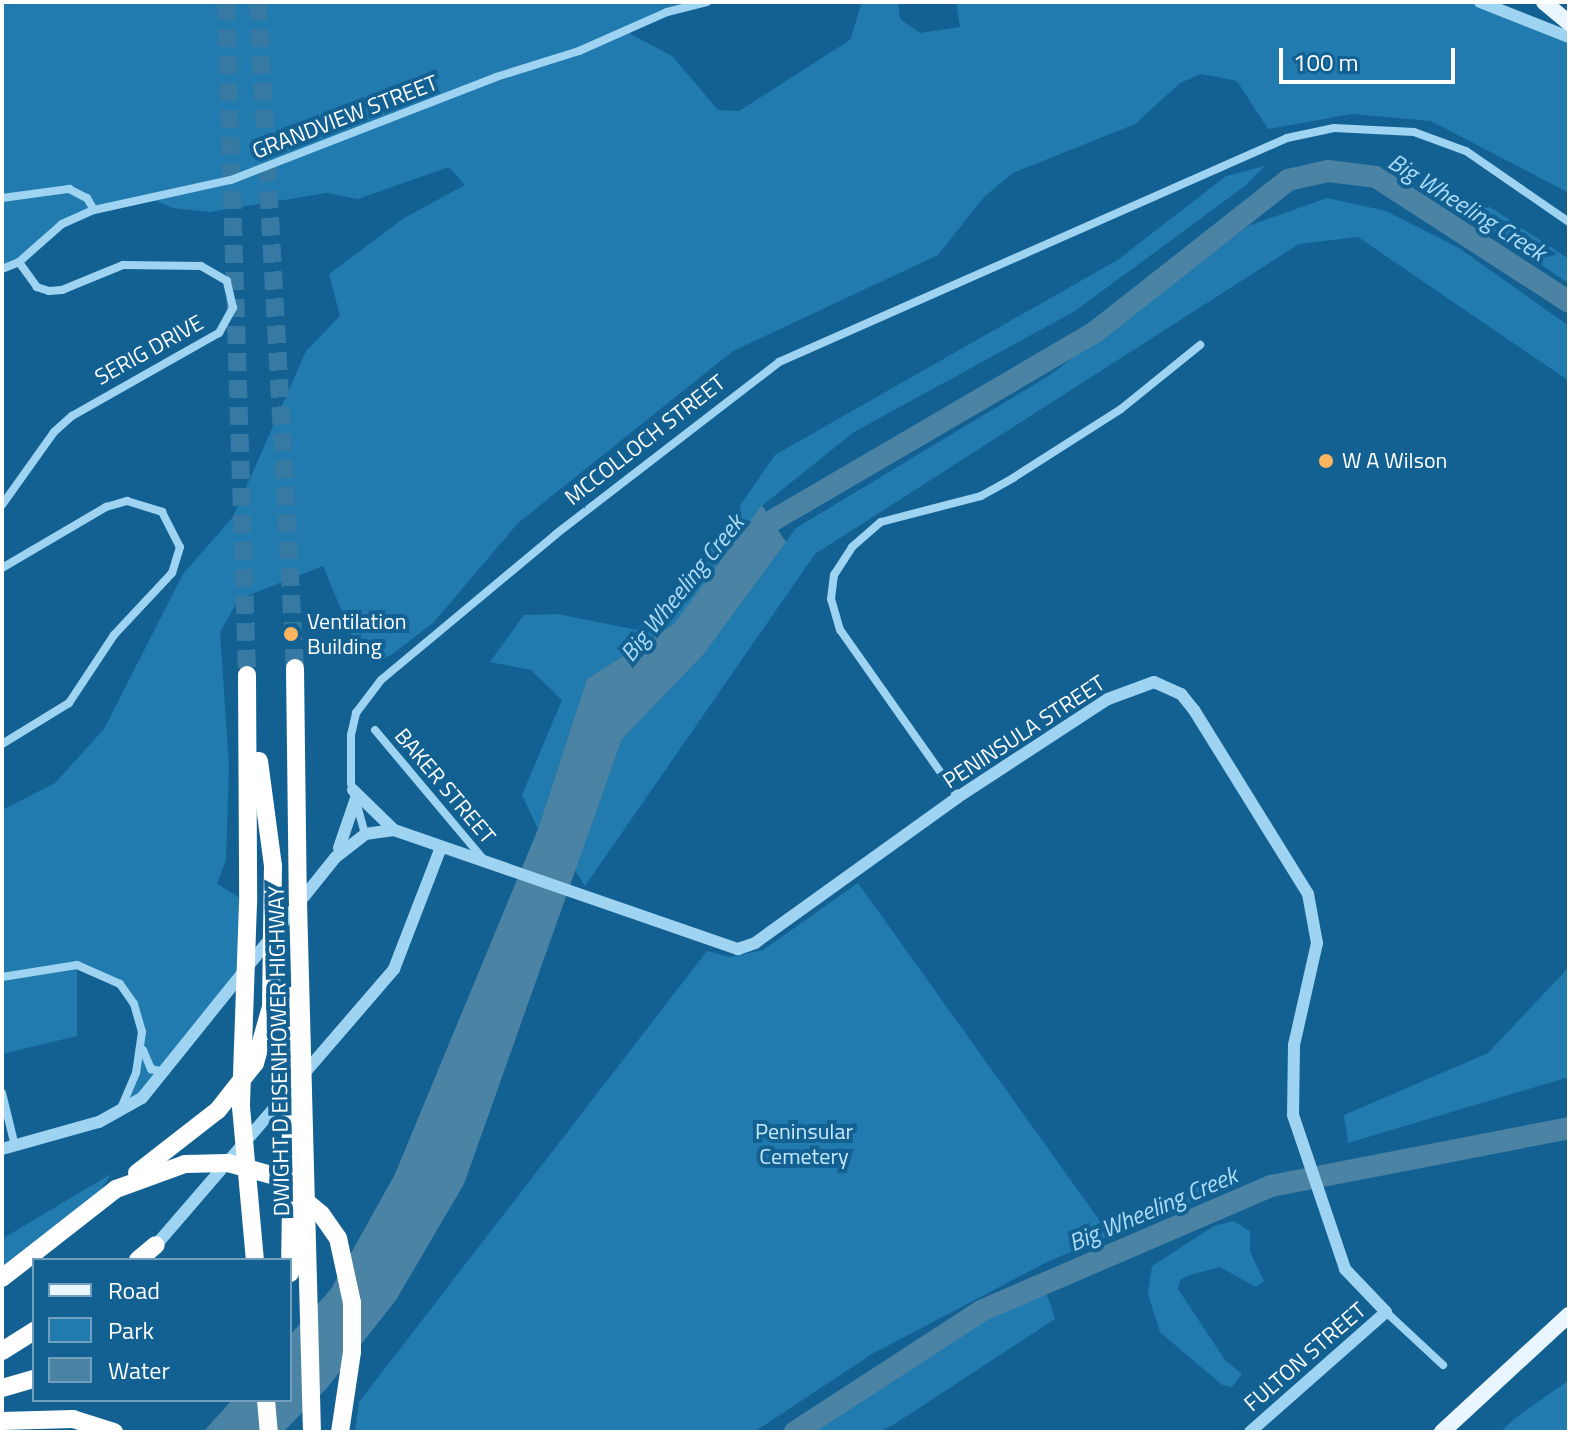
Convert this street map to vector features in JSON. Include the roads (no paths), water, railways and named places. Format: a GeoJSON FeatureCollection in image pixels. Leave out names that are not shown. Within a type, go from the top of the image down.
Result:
{"type":"FeatureCollection","features":[{"type":"Feature","properties":{"kind":"highway","name":"DWIGHT D EISENHOWER HIGHWAY"},"geometry":{"type":"LineString","coordinates":[[295,668],[312,1432]]}},
{"type":"Feature","properties":{"kind":"highway","name":"DWIGHT D EISENHOWER HIGHWAY"},"geometry":{"type":"LineString","coordinates":[[116,1189],[218,1110],[242,1080],[255,1063],[271,1007],[273,866],[247,675],[248,903],[242,1080],[241,1107],[255,1258]]}},
{"type":"Feature","properties":{"kind":"highway"},"geometry":{"type":"LineString","coordinates":[[290,1258],[288,1075],[298,902]]}},
{"type":"Feature","properties":{"kind":"highway"},"geometry":{"type":"LineString","coordinates":[[2,1278],[116,1189],[185,1164],[228,1163],[275,1176],[321,1214],[338,1238],[352,1303],[352,1352],[340,1432]]}},
{"type":"Feature","properties":{"kind":"highway"},"geometry":{"type":"LineString","coordinates":[[140,1258],[156,1245]]}},
{"type":"Feature","properties":{"kind":"highway"},"geometry":{"type":"LineString","coordinates":[[2,1349],[27,1336]]}},
{"type":"Feature","properties":{"kind":"highway"},"geometry":{"type":"LineString","coordinates":[[2,1388],[32,1380]]}},
{"type":"Feature","properties":{"kind":"highway"},"geometry":{"type":"LineString","coordinates":[[266,1402],[269,1432]]}},
{"type":"Feature","properties":{"kind":"highway"},"geometry":{"type":"LineString","coordinates":[[2,1421],[73,1419],[108,1429]]}},
{"type":"Feature","properties":{"kind":"main road"},"geometry":{"type":"LineString","coordinates":[[1544,2],[1569,23]]}},
{"type":"Feature","properties":{"kind":"main road"},"geometry":{"type":"LineString","coordinates":[[1442,1432],[1569,1315]]}},
{"type":"Feature","properties":{"kind":"street","name":"GRANDVIEW STREET"},"geometry":{"type":"LineString","coordinates":[[2,269],[19,262],[62,224],[94,210],[231,180],[496,77],[579,51],[667,12],[707,2]]}},
{"type":"Feature","properties":{"kind":"street"},"geometry":{"type":"LineString","coordinates":[[1480,2],[1569,37]]}},
{"type":"Feature","properties":{"kind":"street","name":"MCCOLLOCH STREET"},"geometry":{"type":"LineString","coordinates":[[365,834],[354,794],[350,757],[356,713],[381,680],[556,534],[779,362],[1287,138],[1334,128],[1414,132],[1466,151],[1569,222]]}},
{"type":"Feature","properties":{"kind":"street"},"geometry":{"type":"LineString","coordinates":[[2,198],[69,189],[87,198],[94,210]]}},
{"type":"Feature","properties":{"kind":"street","name":"SERIG DRIVE"},"geometry":{"type":"LineString","coordinates":[[2,505],[54,432],[72,416],[219,333],[233,308],[227,281],[201,266],[123,265],[49,291],[37,287],[19,262]]}},
{"type":"Feature","properties":{"kind":"street"},"geometry":{"type":"LineString","coordinates":[[958,797],[840,630],[831,599],[834,575],[852,547],[881,522],[981,496],[1121,409],[1200,345]]}},
{"type":"Feature","properties":{"kind":"street"},"geometry":{"type":"LineString","coordinates":[[2,568],[106,507],[127,501],[162,512],[172,522],[180,547],[172,573],[114,635],[69,703],[2,744]]}},
{"type":"Feature","properties":{"kind":"street","name":"PENINSULA STREET"},"geometry":{"type":"LineString","coordinates":[[394,830],[440,850],[738,949],[755,943],[958,797],[1119,693],[1154,682],[1181,694],[1295,869],[1314,914],[1313,975],[1291,1074],[1293,1115],[1345,1269],[1386,1312]]}},
{"type":"Feature","properties":{"kind":"street","name":"BAKER STREET"},"geometry":{"type":"LineString","coordinates":[[375,730],[492,866]]}},
{"type":"Feature","properties":{"kind":"street"},"geometry":{"type":"LineString","coordinates":[[336,857],[354,794],[394,830]]}},
{"type":"Feature","properties":{"kind":"street"},"geometry":{"type":"LineString","coordinates":[[2,1093],[8,1148],[117,1115],[168,1071],[336,857],[365,834],[394,830]]}},
{"type":"Feature","properties":{"kind":"street"},"geometry":{"type":"LineString","coordinates":[[156,1245],[394,969],[440,850]]}},
{"type":"Feature","properties":{"kind":"street"},"geometry":{"type":"LineString","coordinates":[[2,977],[59,965],[108,976],[134,1004],[147,1064],[157,1072],[168,1071]]}},
{"type":"Feature","properties":{"kind":"street"},"geometry":{"type":"LineString","coordinates":[[117,1115],[132,1087],[142,1041]]}},
{"type":"Feature","properties":{"kind":"street"},"geometry":{"type":"LineString","coordinates":[[1386,1312],[1443,1365]]}},
{"type":"Feature","properties":{"kind":"street","name":"FULTON STREET"},"geometry":{"type":"LineString","coordinates":[[1250,1432],[1386,1312]]}},
{"type":"Feature","properties":{"kind":"water"},"geometry":{"type":"Polygon","coordinates":[[[762,505],[786,542],[704,654],[622,739],[464,1184],[396,1300],[326,1389],[283,1432],[203,1432],[230,1402],[292,1402],[292,1333],[331,1289],[395,1174],[538,829],[587,679],[674,624],[762,505]]]}},
{"type":"Feature","properties":{"kind":"waterway","name":"Big Wheeling Creek"},"geometry":{"type":"LineString","coordinates":[[753,541],[765,525],[1095,332],[1288,180],[1328,171],[1376,177],[1569,302]]}},
{"type":"Feature","properties":{"kind":"waterway","name":"Big Wheeling Creek"},"geometry":{"type":"LineString","coordinates":[[795,1432],[983,1310],[1271,1186],[1569,1128]]}},
{"type":"Feature","properties":{"kind":"tunnel"},"geometry":{"type":"LineString","coordinates":[[226,2],[247,675]]}},
{"type":"Feature","properties":{"kind":"tunnel"},"geometry":{"type":"LineString","coordinates":[[258,2],[295,668]]}},
{"type":"Feature","properties":{"kind":"place","name":"W A Wilson"},"geometry":{"type":"Point","coordinates":[1326,461]}},
{"type":"Feature","properties":{"kind":"place","name":"Ventilation Building"},"geometry":{"type":"Point","coordinates":[291,634]}},
{"type":"Feature","properties":{"kind":"park label","name":"Peninsular Cemetery"},"geometry":{"type":"Point","coordinates":[804,1144]}}]}
